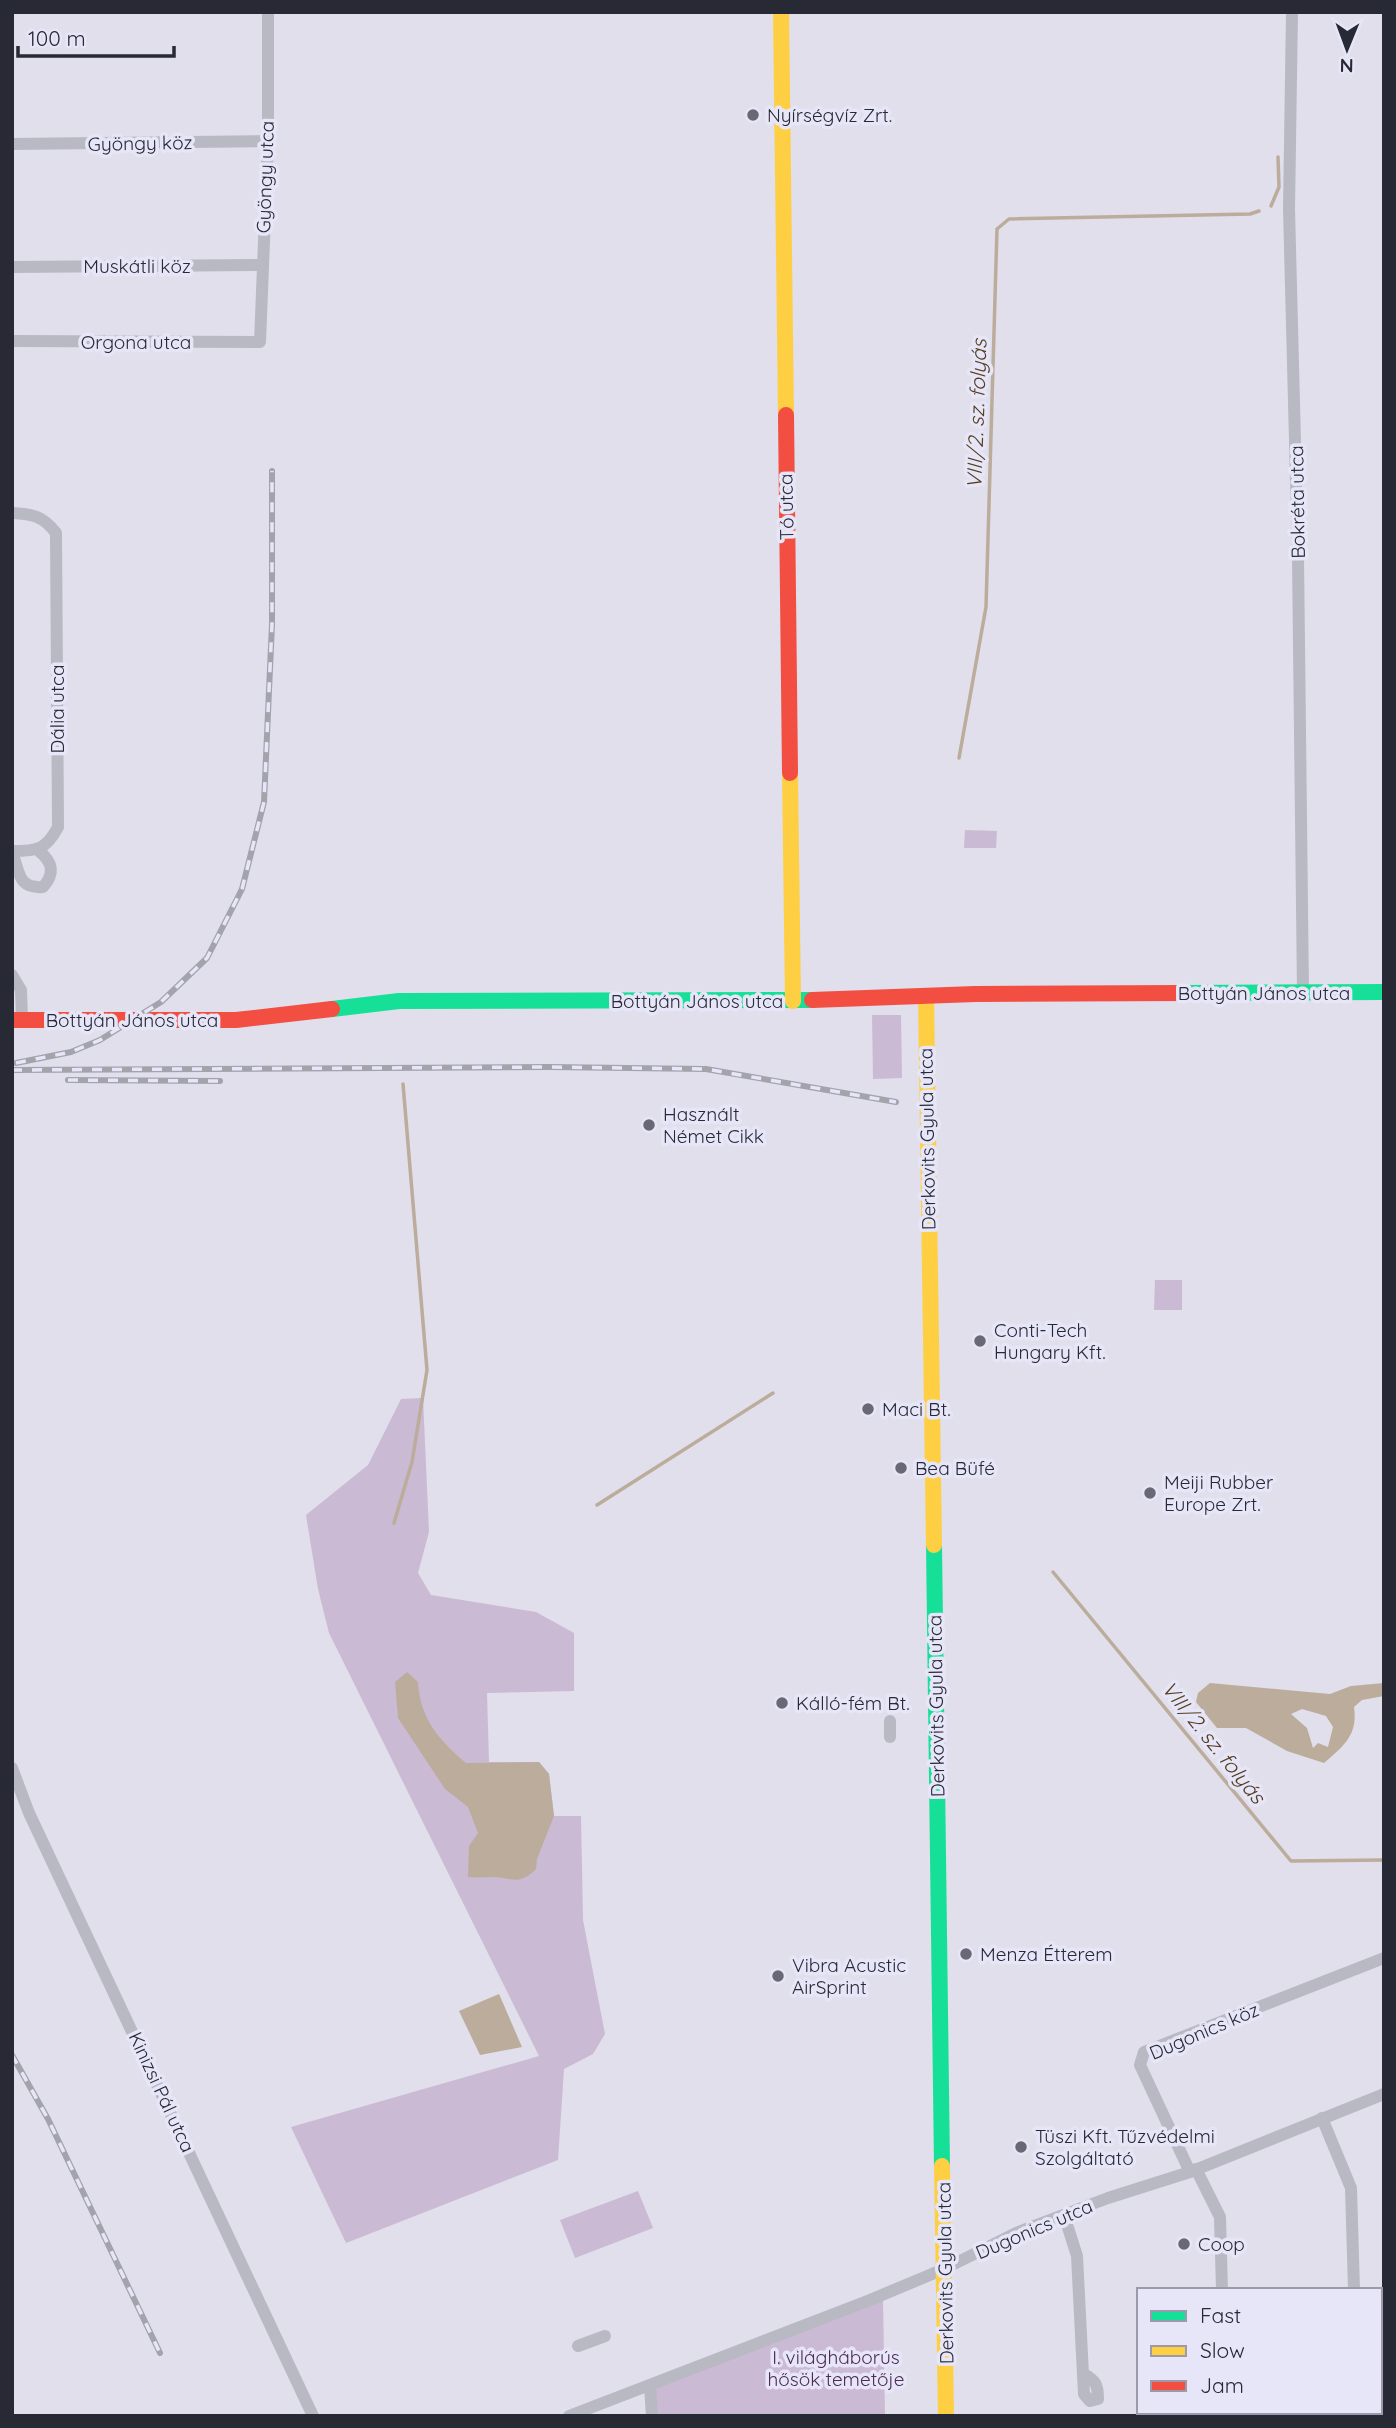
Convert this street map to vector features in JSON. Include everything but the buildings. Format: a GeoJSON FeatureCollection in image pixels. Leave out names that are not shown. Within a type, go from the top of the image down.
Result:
{"type":"FeatureCollection","features":[{"type":"Feature","properties":{"kind":"street","name":"Gyöngy utca"},"geometry":{"type":"LineString","coordinates":[[260,342],[268,141],[268,12]]}},
{"type":"Feature","properties":{"kind":"street","name":"Tó utca"},"geometry":{"type":"LineString","coordinates":[[781,12],[793,1001]]}},
{"type":"Feature","properties":{"kind":"street","name":"Bokréta utca"},"geometry":{"type":"LineString","coordinates":[[1292,12],[1289,209],[1298,557],[1303,993]]}},
{"type":"Feature","properties":{"kind":"street","name":"Gyöngy köz"},"geometry":{"type":"LineString","coordinates":[[12,144],[268,141]]}},
{"type":"Feature","properties":{"kind":"street","name":"Muskátli köz"},"geometry":{"type":"LineString","coordinates":[[12,267],[261,265]]}},
{"type":"Feature","properties":{"kind":"street","name":"Orgona utca"},"geometry":{"type":"LineString","coordinates":[[12,341],[260,342]]}},
{"type":"Feature","properties":{"kind":"street","name":"Dália utca"},"geometry":{"type":"LineString","coordinates":[[12,513],[35,514],[47,521],[56,533],[58,827],[49,844],[39,850]]}},
{"type":"Feature","properties":{"kind":"street"},"geometry":{"type":"LineString","coordinates":[[39,850],[49,861],[51,877],[43,887],[33,888],[23,883],[16,874],[12,852],[39,850]]}},
{"type":"Feature","properties":{"kind":"street"},"geometry":{"type":"LineString","coordinates":[[12,975],[21,990],[17,1020]]}},
{"type":"Feature","properties":{"kind":"street","name":"Bottyán János utca"},"geometry":{"type":"LineString","coordinates":[[17,1020],[236,1020],[399,1002],[793,1001],[926,996],[1384,992]]}},
{"type":"Feature","properties":{"kind":"street","name":"Derkovits Gyula utca"},"geometry":{"type":"LineString","coordinates":[[926,996],[946,2416]]}},
{"type":"Feature","properties":{"kind":"street"},"geometry":{"type":"LineString","coordinates":[[890,1721],[890,1737]]}},
{"type":"Feature","properties":{"kind":"street","name":"Kinizsi Pál utca"},"geometry":{"type":"LineString","coordinates":[[12,1768],[35,1825],[313,2416]]}},
{"type":"Feature","properties":{"kind":"street","name":"Dugonics köz"},"geometry":{"type":"LineString","coordinates":[[1193,2170],[1140,2065],[1144,2052],[1384,1958]]}},
{"type":"Feature","properties":{"kind":"street","name":"Dugonics utca"},"geometry":{"type":"LineString","coordinates":[[569,2416],[944,2269],[1016,2233],[1193,2170],[1384,2094]]}},
{"type":"Feature","properties":{"kind":"street"},"geometry":{"type":"LineString","coordinates":[[1322,2118],[1351,2188],[1354,2288]]}},
{"type":"Feature","properties":{"kind":"street"},"geometry":{"type":"LineString","coordinates":[[1193,2170],[1220,2217],[1222,2288]]}},
{"type":"Feature","properties":{"kind":"street"},"geometry":{"type":"LineString","coordinates":[[1064,2215],[1077,2256],[1084,2394]]}},
{"type":"Feature","properties":{"kind":"street"},"geometry":{"type":"LineString","coordinates":[[578,2346],[605,2336]]}},
{"type":"Feature","properties":{"kind":"street"},"geometry":{"type":"LineString","coordinates":[[650,2386],[652,2416]]}},
{"type":"Feature","properties":{"kind":"green space"},"geometry":{"type":"Polygon","coordinates":[[[965,830],[997,831],[996,848],[964,848],[965,830]]]}},
{"type":"Feature","properties":{"kind":"green space"},"geometry":{"type":"Polygon","coordinates":[[[872,1015],[901,1015],[902,1078],[873,1079],[872,1015]]]}},
{"type":"Feature","properties":{"kind":"green space"},"geometry":{"type":"Polygon","coordinates":[[[1155,1280],[1182,1280],[1182,1310],[1154,1310],[1155,1280]]]}},
{"type":"Feature","properties":{"kind":"green space"},"geometry":{"type":"Polygon","coordinates":[[[423,1398],[429,1532],[418,1573],[431,1595],[536,1612],[574,1633],[574,1691],[487,1693],[489,1762],[539,1762],[549,1774],[554,1816],[581,1816],[583,1920],[605,2034],[593,2054],[564,2069],[558,2160],[346,2243],[291,2127],[539,2056],[329,1633],[318,1589],[306,1515],[368,1465],[401,1399],[423,1398]]]}},
{"type":"Feature","properties":{"kind":"green space"},"geometry":{"type":"Polygon","coordinates":[[[638,2191],[653,2228],[575,2258],[560,2220],[638,2191]]]}},
{"type":"Feature","properties":{"kind":"green space","name":"I. világháborús hősök temetője"},"geometry":{"type":"Polygon","coordinates":[[[883,2299],[885,2416],[652,2416],[650,2386],[883,2299]]]}},
{"type":"Feature","properties":{"kind":"shaded area"},"geometry":{"type":"Polygon","coordinates":[[[407,1672],[418,1682],[423,1707],[433,1728],[447,1746],[466,1763],[539,1762],[549,1774],[554,1816],[537,1859],[536,1869],[530,1875],[515,1880],[468,1877],[469,1846],[478,1833],[468,1807],[445,1789],[398,1718],[395,1682],[407,1672]]]}},
{"type":"Feature","properties":{"kind":"shaded area"},"geometry":{"type":"Polygon","coordinates":[[[1210,1683],[1330,1694],[1351,1686],[1384,1683],[1384,1696],[1362,1700],[1354,1707],[1352,1733],[1324,1763],[1287,1751],[1246,1728],[1217,1728],[1196,1702],[1198,1693],[1210,1683]],[[1302,1709],[1291,1714],[1307,1728],[1313,1748],[1318,1743],[1328,1747],[1333,1727],[1326,1716],[1302,1709]]]}},
{"type":"Feature","properties":{"kind":"shaded area"},"geometry":{"type":"Polygon","coordinates":[[[499,1994],[522,2047],[480,2055],[459,2011],[499,1994]]]}},
{"type":"Feature","properties":{"kind":"waterway"},"geometry":{"type":"LineString","coordinates":[[1271,206],[1279,187],[1278,157]]}},
{"type":"Feature","properties":{"kind":"waterway","name":"VIII/2. sz. folyás"},"geometry":{"type":"LineString","coordinates":[[959,758],[986,607],[997,229],[1009,219],[1250,214],[1259,211]]}},
{"type":"Feature","properties":{"kind":"waterway"},"geometry":{"type":"LineString","coordinates":[[394,1523],[412,1462],[427,1370],[403,1084]]}},
{"type":"Feature","properties":{"kind":"waterway"},"geometry":{"type":"LineString","coordinates":[[597,1505],[773,1393]]}},
{"type":"Feature","properties":{"kind":"waterway","name":"VIII/2. sz. folyás"},"geometry":{"type":"LineString","coordinates":[[1053,1572],[1291,1861],[1384,1860]]}},
{"type":"Feature","properties":{"kind":"railway"},"geometry":{"type":"LineString","coordinates":[[16,1063],[71,1052],[100,1040],[161,1002],[207,958],[242,889],[264,802],[272,624],[272,471]]}},
{"type":"Feature","properties":{"kind":"railway"},"geometry":{"type":"LineString","coordinates":[[12,1070],[549,1067],[706,1069],[896,1102]]}},
{"type":"Feature","properties":{"kind":"railway"},"geometry":{"type":"LineString","coordinates":[[68,1080],[220,1081]]}},
{"type":"Feature","properties":{"kind":"railway"},"geometry":{"type":"LineString","coordinates":[[12,2055],[48,2119],[160,2353]]}},
{"type":"Feature","properties":{"kind":"traffic: fast"},"geometry":{"type":"LineString","coordinates":[[1184,993],[1384,992]]}},
{"type":"Feature","properties":{"kind":"traffic: fast"},"geometry":{"type":"LineString","coordinates":[[332,1009],[399,1001],[812,1000]]}},
{"type":"Feature","properties":{"kind":"traffic: fast"},"geometry":{"type":"LineString","coordinates":[[934,1545],[942,2166]]}},
{"type":"Feature","properties":{"kind":"traffic: slow"},"geometry":{"type":"LineString","coordinates":[[781,12],[786,415]]}},
{"type":"Feature","properties":{"kind":"traffic: slow"},"geometry":{"type":"LineString","coordinates":[[790,773],[793,1001]]}},
{"type":"Feature","properties":{"kind":"traffic: slow"},"geometry":{"type":"LineString","coordinates":[[926,996],[934,1545]]}},
{"type":"Feature","properties":{"kind":"traffic: slow"},"geometry":{"type":"LineString","coordinates":[[942,2166],[946,2416]]}},
{"type":"Feature","properties":{"kind":"traffic: jam"},"geometry":{"type":"LineString","coordinates":[[786,415],[790,773]]}},
{"type":"Feature","properties":{"kind":"traffic: jam"},"geometry":{"type":"LineString","coordinates":[[812,1000],[975,994],[1184,993]]}},
{"type":"Feature","properties":{"kind":"traffic: jam"},"geometry":{"type":"LineString","coordinates":[[12,1020],[236,1020],[332,1009]]}},
{"type":"Feature","properties":{"kind":"place","name":"Nyírségvíz Zrt."},"geometry":{"type":"Point","coordinates":[753,115]}},
{"type":"Feature","properties":{"kind":"place","name":"Használt Német Cikk"},"geometry":{"type":"Point","coordinates":[649,1125]}},
{"type":"Feature","properties":{"kind":"place","name":"Conti-Tech Hungary Kft."},"geometry":{"type":"Point","coordinates":[980,1341]}},
{"type":"Feature","properties":{"kind":"place","name":"Maci Bt."},"geometry":{"type":"Point","coordinates":[868,1409]}},
{"type":"Feature","properties":{"kind":"place","name":"Bea Büfé"},"geometry":{"type":"Point","coordinates":[901,1468]}},
{"type":"Feature","properties":{"kind":"place","name":"Meiji Rubber Europe Zrt."},"geometry":{"type":"Point","coordinates":[1150,1493]}},
{"type":"Feature","properties":{"kind":"place","name":"Kálló-fém Bt."},"geometry":{"type":"Point","coordinates":[782,1703]}},
{"type":"Feature","properties":{"kind":"place","name":"Menza Étterem"},"geometry":{"type":"Point","coordinates":[966,1954]}},
{"type":"Feature","properties":{"kind":"place","name":"Vibra Acustic AirSprint"},"geometry":{"type":"Point","coordinates":[778,1976]}},
{"type":"Feature","properties":{"kind":"place","name":"Tüszi Kft. Tűzvédelmi Szolgáltató"},"geometry":{"type":"Point","coordinates":[1021,2147]}},
{"type":"Feature","properties":{"kind":"place","name":"Coop"},"geometry":{"type":"Point","coordinates":[1184,2244]}}]}
